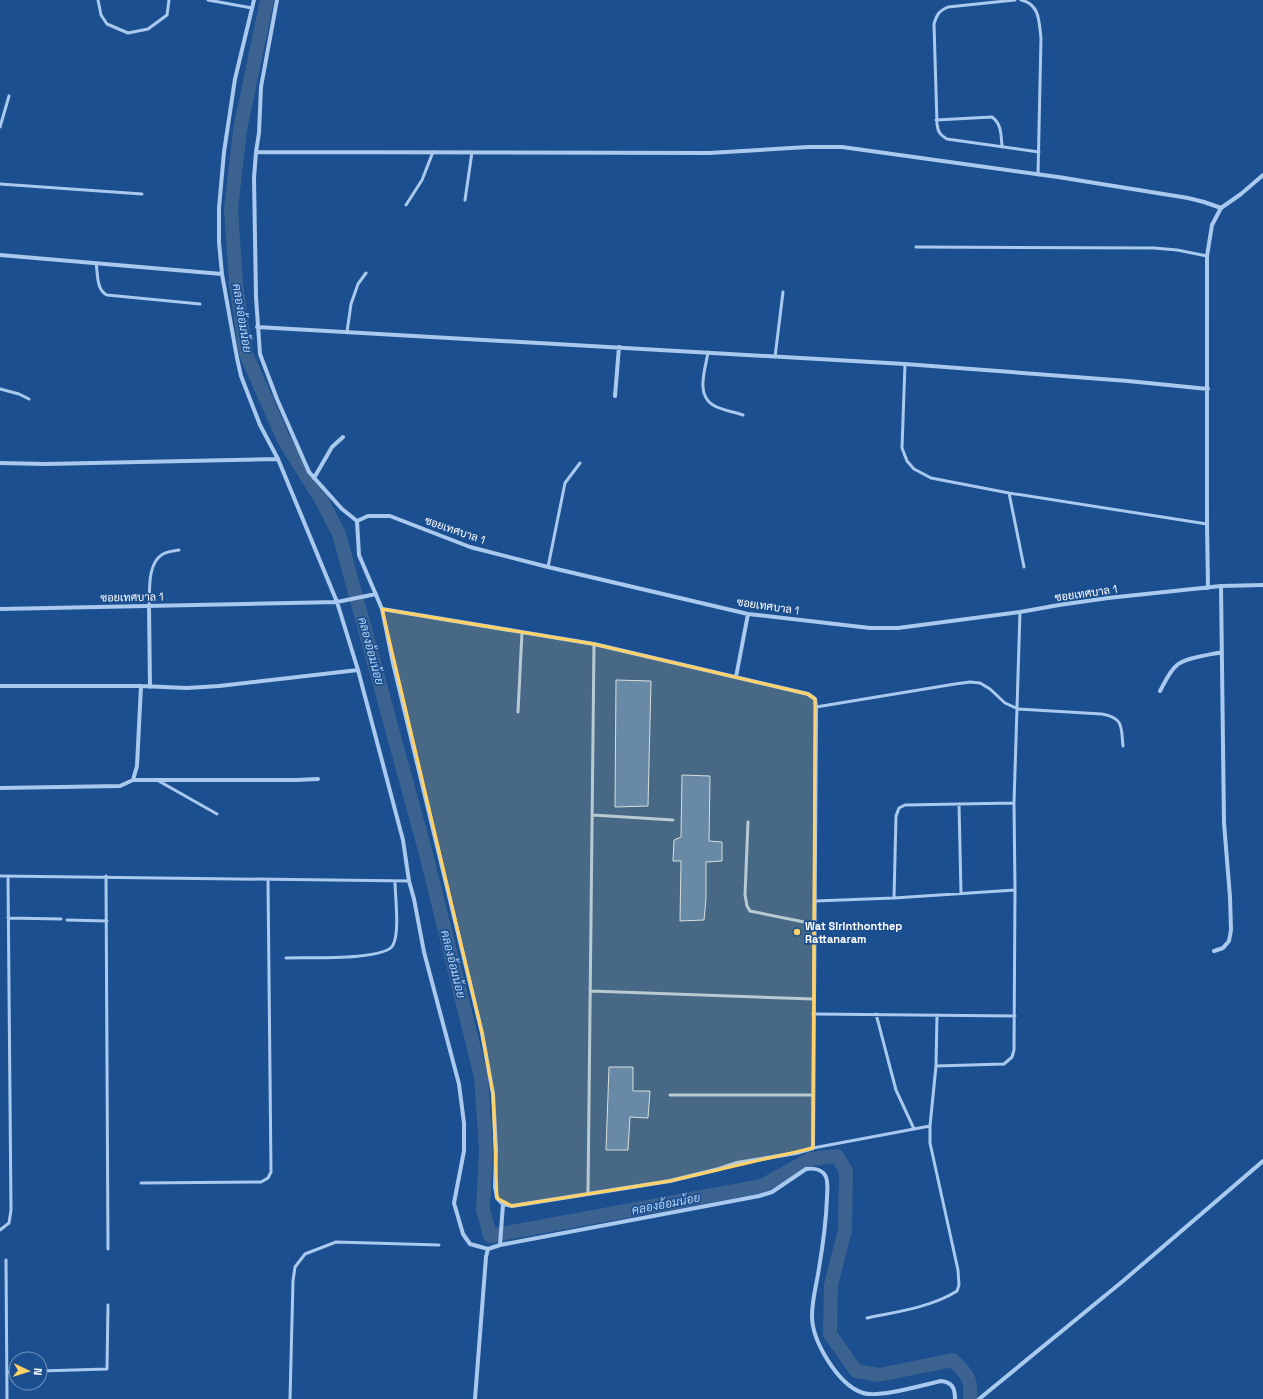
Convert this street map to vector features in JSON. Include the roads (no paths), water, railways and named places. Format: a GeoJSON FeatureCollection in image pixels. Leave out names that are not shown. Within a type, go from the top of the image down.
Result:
{"type":"FeatureCollection","features":[{"type":"Feature","properties":{"kind":"street"},"geometry":{"type":"LineString","coordinates":[[254,0],[235,79],[224,152],[219,208],[219,242],[222,274],[241,376],[260,425],[278,459],[337,602],[358,670],[403,840],[409,881],[424,952],[459,1084],[464,1123],[464,1151],[454,1203],[463,1234],[470,1244],[488,1249],[500,1245],[759,1196],[772,1192],[806,1169],[812,1168],[820,1170],[828,1181],[826,1218],[812,1317],[815,1332],[824,1353],[836,1373],[851,1387],[864,1394],[882,1394],[940,1381],[948,1382],[952,1386],[955,1393],[955,1399]]}},
{"type":"Feature","properties":{"kind":"street"},"geometry":{"type":"LineString","coordinates":[[277,0],[261,88],[259,133],[254,178],[257,327],[260,354],[277,399],[309,472],[342,509],[357,521],[359,555],[382,609],[395,671],[482,1033],[493,1094],[496,1150],[496,1198],[503,1204],[512,1206],[670,1180],[719,1169],[737,1163],[796,1153],[813,1148],[815,699],[808,694],[594,644],[382,609]]}},
{"type":"Feature","properties":{"kind":"street"},"geometry":{"type":"LineString","coordinates":[[256,152],[709,153],[808,146],[842,147],[1188,198],[1221,208]]}},
{"type":"Feature","properties":{"kind":"street"},"geometry":{"type":"LineString","coordinates":[[1208,588],[1207,256],[1212,225],[1221,208],[1241,194],[1263,175]]}},
{"type":"Feature","properties":{"kind":"street"},"geometry":{"type":"LineString","coordinates":[[0,255],[222,274]]}},
{"type":"Feature","properties":{"kind":"street"},"geometry":{"type":"LineString","coordinates":[[257,327],[905,364],[1128,381],[1208,389]]}},
{"type":"Feature","properties":{"kind":"street"},"geometry":{"type":"LineString","coordinates":[[615,396],[619,347]]}},
{"type":"Feature","properties":{"kind":"street"},"geometry":{"type":"LineString","coordinates":[[314,478],[332,447],[343,437]]}},
{"type":"Feature","properties":{"kind":"street"},"geometry":{"type":"LineString","coordinates":[[0,463],[46,464],[278,459]]}},
{"type":"Feature","properties":{"kind":"street","name":"ซอยเทศบาล 1"},"geometry":{"type":"LineString","coordinates":[[357,521],[368,516],[390,516],[470,547],[748,614],[870,628],[898,628],[1020,612],[1108,598],[1221,586],[1263,585]]}},
{"type":"Feature","properties":{"kind":"street"},"geometry":{"type":"LineString","coordinates":[[1214,951],[1223,948],[1229,941],[1231,930],[1224,823],[1221,586]]}},
{"type":"Feature","properties":{"kind":"street","name":"ซอยเทศบาล 1"},"geometry":{"type":"LineString","coordinates":[[0,609],[337,602],[376,594]]}},
{"type":"Feature","properties":{"kind":"street"},"geometry":{"type":"LineString","coordinates":[[149,606],[150,687]]}},
{"type":"Feature","properties":{"kind":"street"},"geometry":{"type":"LineString","coordinates":[[736,677],[748,614]]}},
{"type":"Feature","properties":{"kind":"street"},"geometry":{"type":"LineString","coordinates":[[1160,691],[1170,673],[1178,664],[1187,660],[1222,652]]}},
{"type":"Feature","properties":{"kind":"street"},"geometry":{"type":"LineString","coordinates":[[0,686],[141,686],[186,688],[219,686],[358,670]]}},
{"type":"Feature","properties":{"kind":"street"},"geometry":{"type":"LineString","coordinates":[[133,780],[137,766],[141,686]]}},
{"type":"Feature","properties":{"kind":"street"},"geometry":{"type":"LineString","coordinates":[[0,788],[120,786],[133,780],[318,779]]}},
{"type":"Feature","properties":{"kind":"street"},"geometry":{"type":"LineString","coordinates":[[979,1399],[1123,1281],[1263,1161]]}},
{"type":"Feature","properties":{"kind":"street"},"geometry":{"type":"LineString","coordinates":[[500,1245],[503,1204]]}},
{"type":"Feature","properties":{"kind":"street"},"geometry":{"type":"LineString","coordinates":[[475,1399],[486,1257],[488,1249]]}},
{"type":"Feature","properties":{"kind":"lane"},"geometry":{"type":"LineString","coordinates":[[98,0],[101,15],[107,24],[128,33],[148,29],[167,15],[170,0]]}},
{"type":"Feature","properties":{"kind":"lane"},"geometry":{"type":"LineString","coordinates":[[208,0],[252,8]]}},
{"type":"Feature","properties":{"kind":"lane"},"geometry":{"type":"LineString","coordinates":[[1015,0],[948,7],[940,10],[936,16],[934,24],[936,120],[938,132],[941,136],[947,139],[1039,152]]}},
{"type":"Feature","properties":{"kind":"lane"},"geometry":{"type":"LineString","coordinates":[[1021,0],[1028,2],[1035,8],[1039,18],[1042,38],[1038,175]]}},
{"type":"Feature","properties":{"kind":"lane"},"geometry":{"type":"LineString","coordinates":[[0,127],[9,96]]}},
{"type":"Feature","properties":{"kind":"lane"},"geometry":{"type":"LineString","coordinates":[[936,120],[992,117],[1000,124],[1002,147]]}},
{"type":"Feature","properties":{"kind":"lane"},"geometry":{"type":"LineString","coordinates":[[406,205],[422,180],[432,152]]}},
{"type":"Feature","properties":{"kind":"lane"},"geometry":{"type":"LineString","coordinates":[[465,200],[472,152]]}},
{"type":"Feature","properties":{"kind":"lane"},"geometry":{"type":"LineString","coordinates":[[0,184],[142,194]]}},
{"type":"Feature","properties":{"kind":"lane"},"geometry":{"type":"LineString","coordinates":[[916,248],[1154,248],[1177,250],[1207,256]]}},
{"type":"Feature","properties":{"kind":"lane"},"geometry":{"type":"LineString","coordinates":[[96,263],[100,289],[107,295],[200,304]]}},
{"type":"Feature","properties":{"kind":"lane"},"geometry":{"type":"LineString","coordinates":[[347,332],[351,304],[358,284],[366,273]]}},
{"type":"Feature","properties":{"kind":"lane"},"geometry":{"type":"LineString","coordinates":[[775,357],[783,292]]}},
{"type":"Feature","properties":{"kind":"lane"},"geometry":{"type":"LineString","coordinates":[[708,352],[702,387],[704,396],[712,405],[743,414]]}},
{"type":"Feature","properties":{"kind":"lane"},"geometry":{"type":"LineString","coordinates":[[905,364],[902,448],[907,461],[914,469],[931,478],[1009,493],[1207,524]]}},
{"type":"Feature","properties":{"kind":"lane"},"geometry":{"type":"LineString","coordinates":[[0,389],[19,394],[29,399]]}},
{"type":"Feature","properties":{"kind":"lane"},"geometry":{"type":"LineString","coordinates":[[548,567],[566,483],[580,463]]}},
{"type":"Feature","properties":{"kind":"lane"},"geometry":{"type":"LineString","coordinates":[[1009,493],[1024,567]]}},
{"type":"Feature","properties":{"kind":"lane"},"geometry":{"type":"LineString","coordinates":[[149,606],[151,573],[156,560],[164,553],[179,550]]}},
{"type":"Feature","properties":{"kind":"lane"},"geometry":{"type":"LineString","coordinates":[[936,1066],[999,1065],[1008,1061],[1012,1057],[1014,1050],[1014,803],[1020,612]]}},
{"type":"Feature","properties":{"kind":"lane"},"geometry":{"type":"LineString","coordinates":[[518,712],[522,632]]}},
{"type":"Feature","properties":{"kind":"lane"},"geometry":{"type":"LineString","coordinates":[[588,1193],[594,644]]}},
{"type":"Feature","properties":{"kind":"lane"},"geometry":{"type":"LineString","coordinates":[[816,707],[970,682],[980,683],[990,689],[1005,703],[1018,709],[1102,714],[1112,716],[1119,721],[1123,746]]}},
{"type":"Feature","properties":{"kind":"lane"},"geometry":{"type":"LineString","coordinates":[[158,780],[217,814]]}},
{"type":"Feature","properties":{"kind":"lane"},"geometry":{"type":"LineString","coordinates":[[894,898],[896,816],[899,808],[905,804],[1014,803]]}},
{"type":"Feature","properties":{"kind":"lane"},"geometry":{"type":"LineString","coordinates":[[959,804],[961,893]]}},
{"type":"Feature","properties":{"kind":"lane"},"geometry":{"type":"LineString","coordinates":[[593,815],[673,820]]}},
{"type":"Feature","properties":{"kind":"lane"},"geometry":{"type":"LineString","coordinates":[[748,822],[745,895],[747,906],[750,911],[814,924]]}},
{"type":"Feature","properties":{"kind":"lane"},"geometry":{"type":"LineString","coordinates":[[0,876],[106,876],[409,881]]}},
{"type":"Feature","properties":{"kind":"lane"},"geometry":{"type":"LineString","coordinates":[[0,1230],[9,1223],[11,1210],[8,876]]}},
{"type":"Feature","properties":{"kind":"lane"},"geometry":{"type":"LineString","coordinates":[[106,876],[108,1249]]}},
{"type":"Feature","properties":{"kind":"lane"},"geometry":{"type":"LineString","coordinates":[[141,1183],[261,1182],[268,1178],[271,1172],[268,879]]}},
{"type":"Feature","properties":{"kind":"lane"},"geometry":{"type":"LineString","coordinates":[[286,958],[368,956],[386,952],[393,946],[396,930],[395,881]]}},
{"type":"Feature","properties":{"kind":"lane"},"geometry":{"type":"LineString","coordinates":[[815,901],[894,898],[1015,890]]}},
{"type":"Feature","properties":{"kind":"lane"},"geometry":{"type":"LineString","coordinates":[[8,918],[62,919]]}},
{"type":"Feature","properties":{"kind":"lane"},"geometry":{"type":"LineString","coordinates":[[67,920],[107,921]]}},
{"type":"Feature","properties":{"kind":"lane"},"geometry":{"type":"LineString","coordinates":[[591,991],[813,999]]}},
{"type":"Feature","properties":{"kind":"lane"},"geometry":{"type":"LineString","coordinates":[[813,1014],[1015,1016]]}},
{"type":"Feature","properties":{"kind":"lane"},"geometry":{"type":"LineString","coordinates":[[876,1014],[896,1090],[914,1128]]}},
{"type":"Feature","properties":{"kind":"lane"},"geometry":{"type":"LineString","coordinates":[[867,1318],[910,1309],[932,1302],[957,1291],[959,1285],[958,1270],[930,1143],[930,1126],[936,1066],[937,1015]]}},
{"type":"Feature","properties":{"kind":"lane"},"geometry":{"type":"LineString","coordinates":[[670,1095],[813,1095]]}},
{"type":"Feature","properties":{"kind":"lane"},"geometry":{"type":"LineString","coordinates":[[813,1148],[930,1126]]}},
{"type":"Feature","properties":{"kind":"lane"},"geometry":{"type":"LineString","coordinates":[[290,1399],[293,1281],[295,1267],[305,1254],[336,1242],[438,1245]]}},
{"type":"Feature","properties":{"kind":"lane"},"geometry":{"type":"LineString","coordinates":[[6,1260],[7,1399]]}},
{"type":"Feature","properties":{"kind":"lane"},"geometry":{"type":"LineString","coordinates":[[48,1371],[107,1369],[108,1305]]}},
{"type":"Feature","properties":{"kind":"waterway","name":"คลองอ้อมน้อย"},"geometry":{"type":"LineString","coordinates":[[267,0],[240,130],[231,209],[236,284],[246,354],[284,440],[322,501],[339,534],[426,854],[481,1077],[486,1150],[483,1209],[490,1236],[762,1186],[810,1159],[837,1156],[846,1171],[845,1230],[831,1285],[830,1334],[856,1371],[879,1375],[953,1360],[968,1377],[970,1399]]}},
{"type":"Feature","properties":{"kind":"place","name":"Wat Sirinthonthep Rattanaram"},"geometry":{"type":"Point","coordinates":[797,932]}}]}
